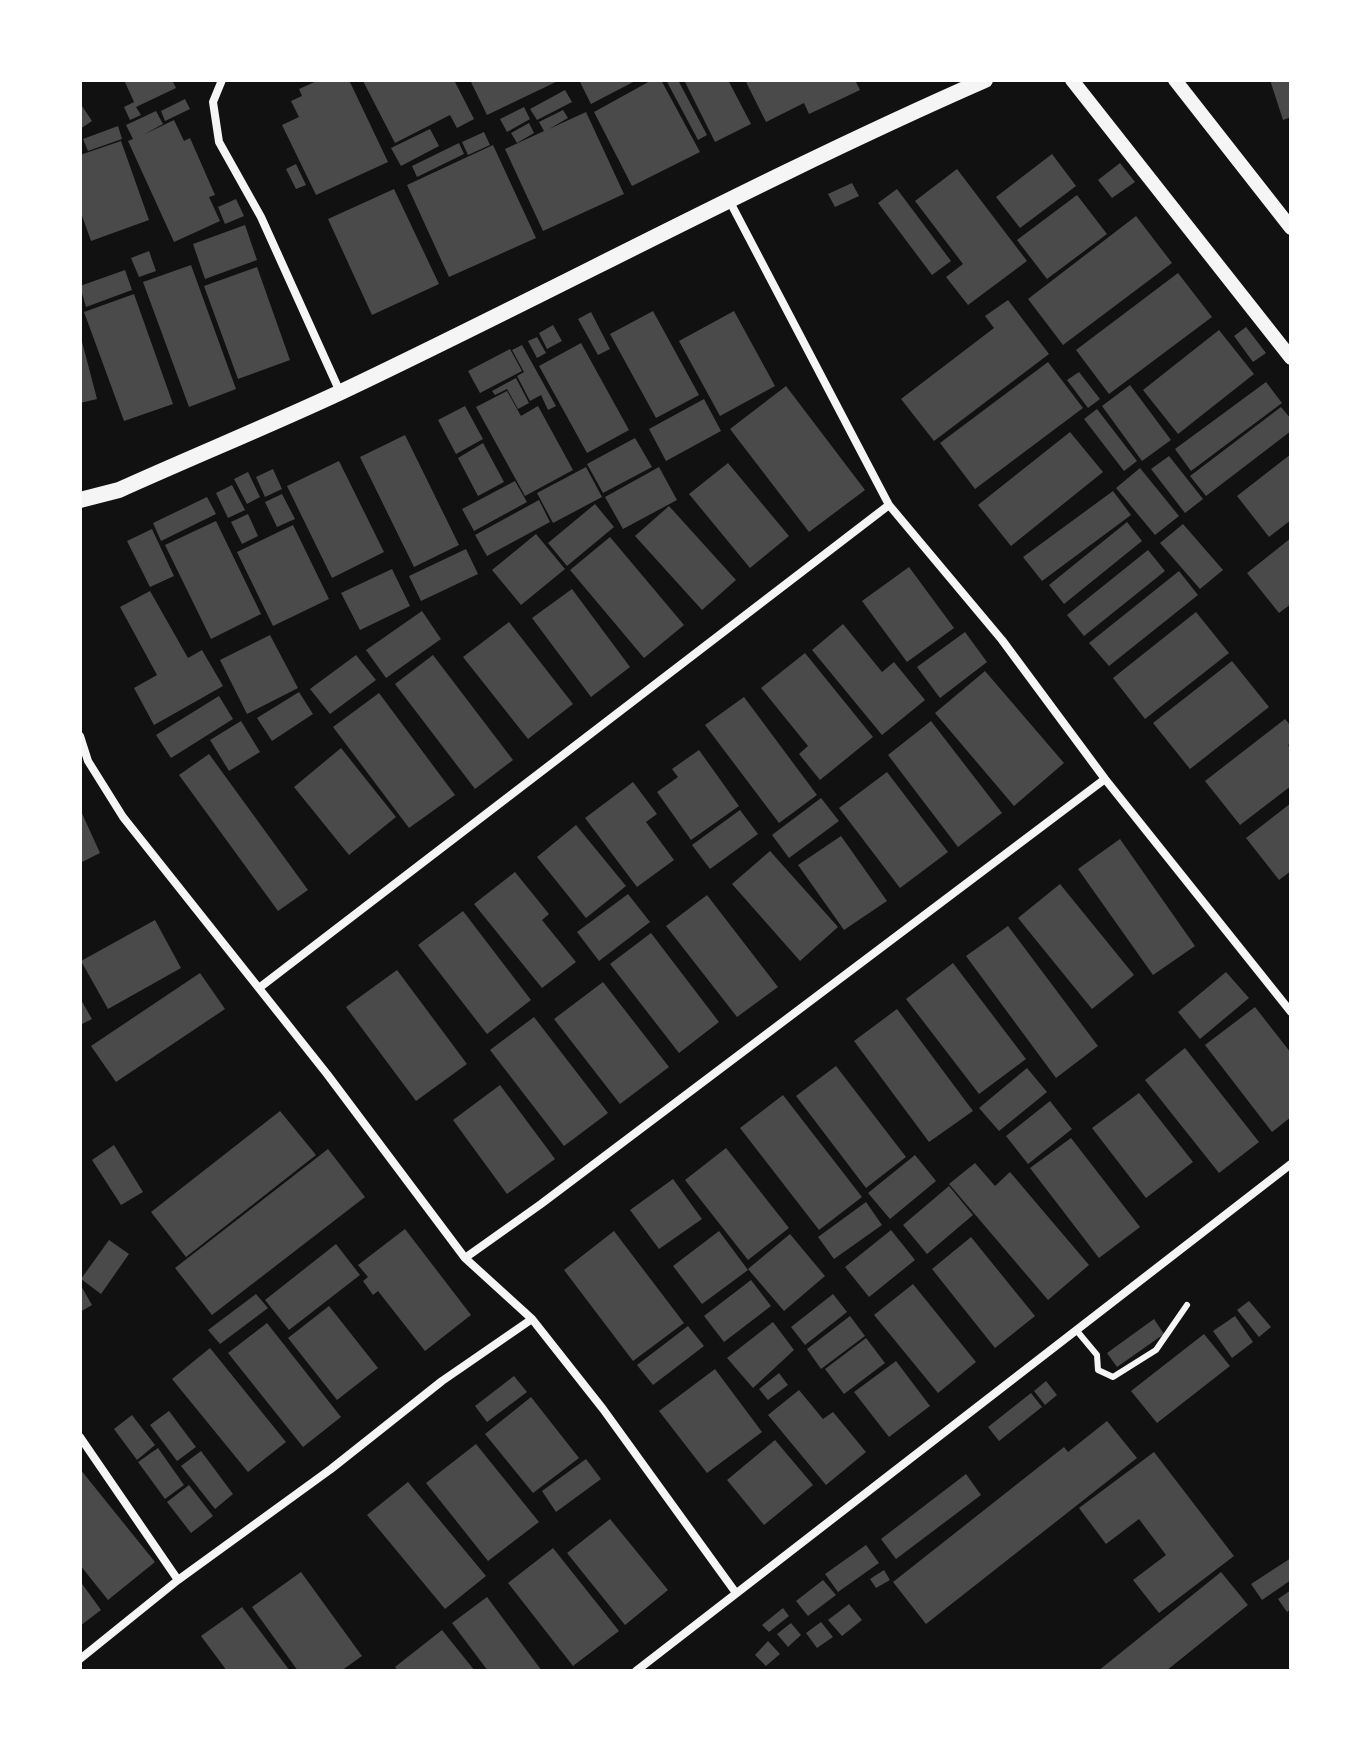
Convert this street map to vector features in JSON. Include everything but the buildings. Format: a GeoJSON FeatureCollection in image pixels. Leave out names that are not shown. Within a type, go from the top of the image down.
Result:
{"type":"FeatureCollection","features":[{"type":"Feature","properties":{"kind":"main road"},"geometry":{"type":"LineString","coordinates":[[80,500],[119,490],[340,392],[728,199],[985,80]]}},
{"type":"Feature","properties":{"kind":"street"},"geometry":{"type":"LineString","coordinates":[[222,80],[213,102],[219,142],[261,217],[340,392]]}},
{"type":"Feature","properties":{"kind":"street"},"geometry":{"type":"LineString","coordinates":[[1072,80],[1291,358]]}},
{"type":"Feature","properties":{"kind":"street"},"geometry":{"type":"LineString","coordinates":[[1175,80],[1291,228]]}},
{"type":"Feature","properties":{"kind":"street"},"geometry":{"type":"LineString","coordinates":[[728,199],[889,505],[1002,640],[1105,779],[1291,1012]]}},
{"type":"Feature","properties":{"kind":"street"},"geometry":{"type":"LineString","coordinates":[[259,988],[889,505]]}},
{"type":"Feature","properties":{"kind":"street"},"geometry":{"type":"LineString","coordinates":[[80,736],[88,761],[123,817],[259,988],[465,1258],[532,1319],[603,1409],[736,1593]]}},
{"type":"Feature","properties":{"kind":"street"},"geometry":{"type":"LineString","coordinates":[[465,1258],[1105,779]]}},
{"type":"Feature","properties":{"kind":"street"},"geometry":{"type":"LineString","coordinates":[[636,1671],[1291,1164]]}},
{"type":"Feature","properties":{"kind":"street"},"geometry":{"type":"LineString","coordinates":[[80,1659],[178,1580],[331,1469],[442,1381],[532,1319]]}},
{"type":"Feature","properties":{"kind":"street"},"geometry":{"type":"LineString","coordinates":[[80,1437],[178,1580]]}},
{"type":"Feature","properties":{"kind":"lane"},"geometry":{"type":"LineString","coordinates":[[1077,1331],[1097,1355],[1098,1370],[1113,1377],[1156,1350],[1187,1305]]}}]}
